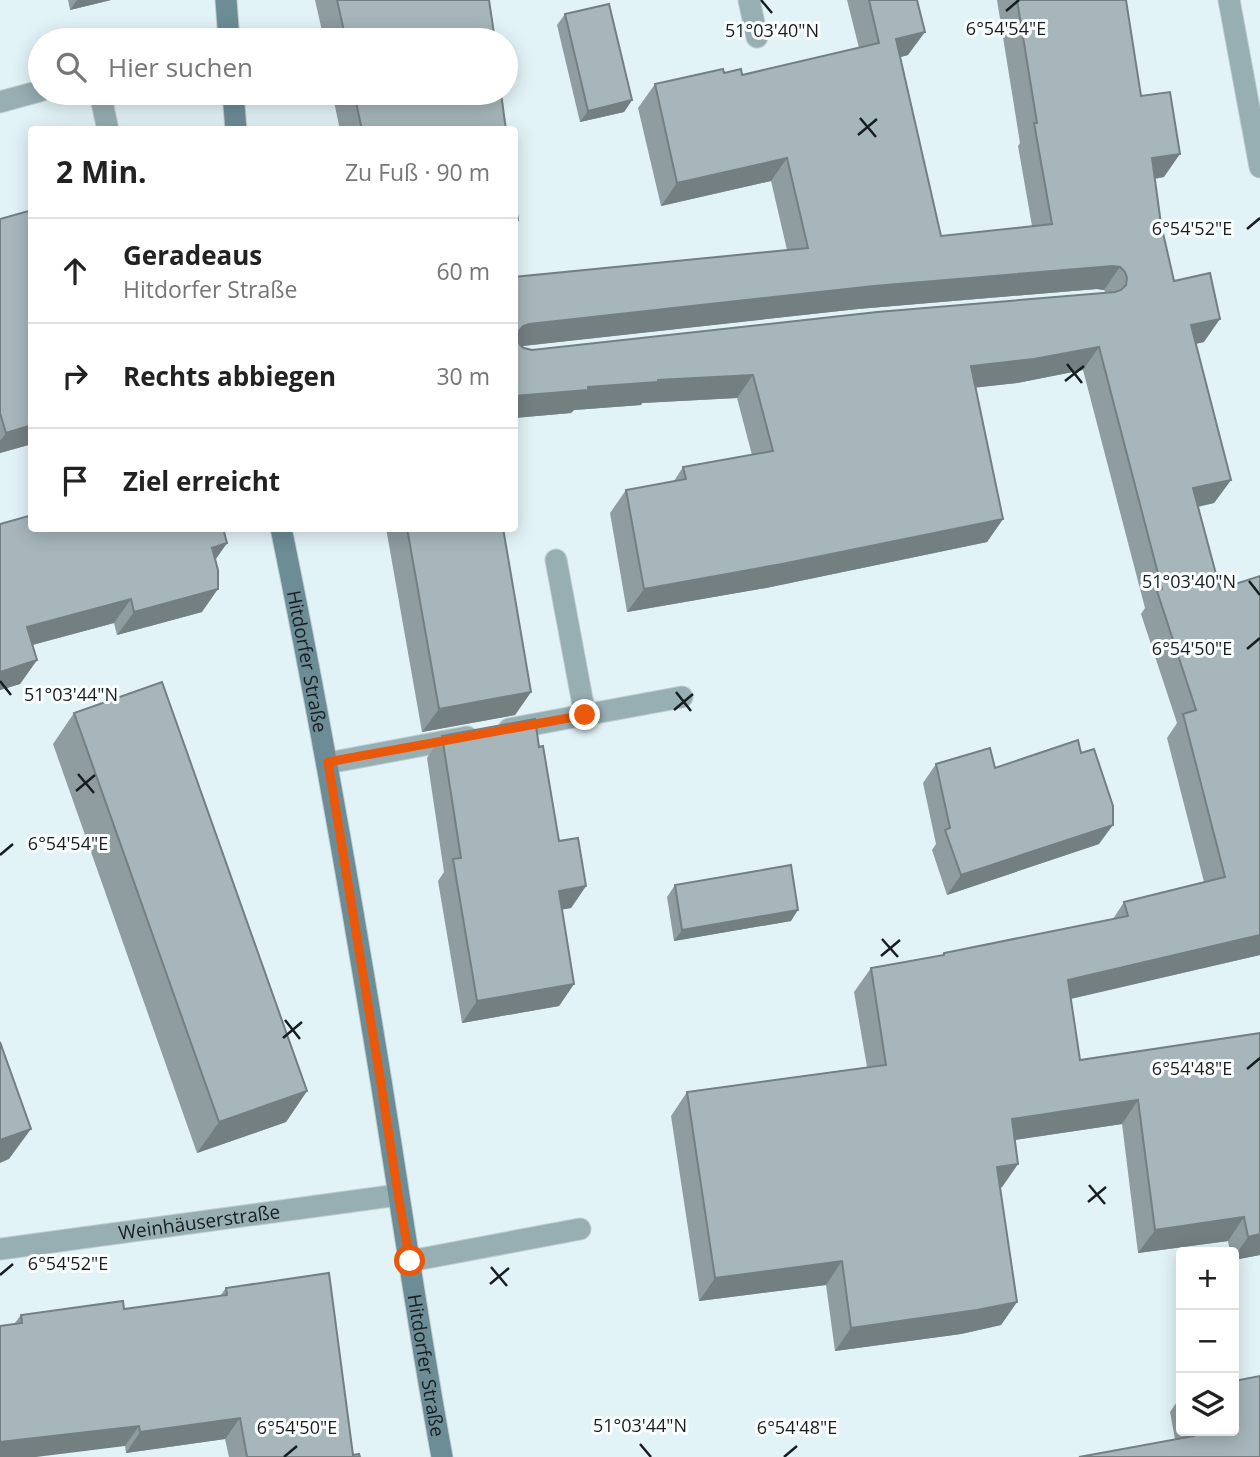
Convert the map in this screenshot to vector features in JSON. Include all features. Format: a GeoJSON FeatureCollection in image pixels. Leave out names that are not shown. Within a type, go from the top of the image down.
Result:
{"type":"FeatureCollection","features":[{"type":"Feature","properties":{"kind":"street"},"geometry":{"type":"LineString","coordinates":[[224,28],[226,0]]}},
{"type":"Feature","properties":{"kind":"street"},"geometry":{"type":"LineString","coordinates":[[750,0],[757,37]]}},
{"type":"Feature","properties":{"kind":"street"},"geometry":{"type":"LineString","coordinates":[[1229,0],[1260,167]]}},
{"type":"Feature","properties":{"kind":"street"},"geometry":{"type":"LineString","coordinates":[[0,102],[28,94]]}},
{"type":"Feature","properties":{"kind":"street"},"geometry":{"type":"LineString","coordinates":[[103,105],[107,126]]}},
{"type":"Feature","properties":{"kind":"street"},"geometry":{"type":"LineString","coordinates":[[234,105],[236,126]]}},
{"type":"Feature","properties":{"kind":"street","name":"Hitdorfer Straße"},"geometry":{"type":"LineString","coordinates":[[282,532],[328,762],[442,1457]]}},
{"type":"Feature","properties":{"kind":"street"},"geometry":{"type":"LineString","coordinates":[[556,560],[585,715]]}},
{"type":"Feature","properties":{"kind":"street"},"geometry":{"type":"LineString","coordinates":[[328,762],[682,697]]}},
{"type":"Feature","properties":{"kind":"street","name":"Weinhäuserstraße"},"geometry":{"type":"LineString","coordinates":[[0,1249],[398,1195]]}},
{"type":"Feature","properties":{"kind":"street"},"geometry":{"type":"LineString","coordinates":[[410,1261],[580,1229]]}},
{"type":"Feature","properties":{"kind":"building"},"geometry":{"type":"Polygon","coordinates":[[[337,0],[489,0],[493,28],[343,28],[337,0]]]}},
{"type":"Feature","properties":{"kind":"building"},"geometry":{"type":"Polygon","coordinates":[[[869,0],[917,0],[925,32],[896,39],[941,236],[1052,224],[1034,123],[1037,123],[1017,0],[1126,0],[1141,96],[1170,92],[1180,154],[1152,158],[1161,224],[1174,281],[1210,273],[1220,319],[1191,325],[1231,480],[1193,488],[1220,589],[1260,576],[1260,935],[1068,980],[1080,1060],[1260,1033],[1260,1234],[1248,1237],[1244,1217],[1155,1230],[1138,1100],[1012,1119],[1018,1164],[997,1167],[1017,1302],[851,1328],[842,1261],[715,1278],[687,1092],[886,1065],[871,968],[1128,916],[1124,902],[1225,877],[1183,714],[1196,710],[1157,591],[1162,589],[1099,347],[1034,359],[971,366],[1003,519],[644,589],[626,490],[686,479],[683,467],[773,451],[753,375],[658,380],[588,387],[588,390],[518,396],[518,341],[524,348],[532,350],[877,312],[1115,292],[1126,285],[1125,272],[1120,267],[1113,266],[874,286],[529,324],[523,326],[518,335],[518,277],[808,248],[787,158],[677,183],[655,84],[723,69],[724,73],[741,69],[742,75],[879,43],[869,0]]]}},
{"type":"Feature","properties":{"kind":"building"},"geometry":{"type":"Polygon","coordinates":[[[609,4],[632,100],[588,111],[565,14],[609,4]]]}},
{"type":"Feature","properties":{"kind":"building"},"geometry":{"type":"Polygon","coordinates":[[[357,105],[503,105],[505,126],[361,126],[357,105]]]}},
{"type":"Feature","properties":{"kind":"building"},"geometry":{"type":"Polygon","coordinates":[[[28,211],[28,426],[6,433],[0,413],[0,219],[28,211]]]}},
{"type":"Feature","properties":{"kind":"building"},"geometry":{"type":"Polygon","coordinates":[[[28,516],[28,532],[224,532],[227,543],[212,548],[218,570],[218,589],[134,612],[131,599],[27,627],[37,660],[0,672],[0,524],[28,516]]]}},
{"type":"Feature","properties":{"kind":"building"},"geometry":{"type":"Polygon","coordinates":[[[408,532],[504,532],[531,692],[439,709],[408,532]]]}},
{"type":"Feature","properties":{"kind":"building"},"geometry":{"type":"Polygon","coordinates":[[[162,682],[307,1091],[219,1122],[74,713],[162,682]]]}},
{"type":"Feature","properties":{"kind":"building"},"geometry":{"type":"Polygon","coordinates":[[[535,719],[539,747],[543,746],[559,841],[578,838],[586,886],[559,891],[574,984],[477,1001],[453,859],[461,858],[442,736],[535,719]]]}},
{"type":"Feature","properties":{"kind":"building"},"geometry":{"type":"Polygon","coordinates":[[[1078,740],[1081,753],[1094,749],[1113,806],[1113,825],[961,875],[945,830],[950,828],[936,764],[990,748],[995,768],[1078,740]]]}},
{"type":"Feature","properties":{"kind":"building"},"geometry":{"type":"Polygon","coordinates":[[[791,865],[798,910],[682,930],[675,885],[791,865]]]}},
{"type":"Feature","properties":{"kind":"building"},"geometry":{"type":"Polygon","coordinates":[[[0,1042],[31,1129],[0,1140],[0,1042]]]}},
{"type":"Feature","properties":{"kind":"building"},"geometry":{"type":"Polygon","coordinates":[[[329,1273],[353,1455],[359,1454],[360,1457],[247,1457],[240,1418],[140,1432],[139,1426],[0,1442],[0,1326],[22,1323],[21,1315],[123,1301],[124,1309],[227,1295],[226,1288],[329,1273]]]}},
{"type":"Feature","properties":{"kind":"building"},"geometry":{"type":"Polygon","coordinates":[[[1260,1376],[1260,1457],[1079,1457],[1194,1436],[1239,1436],[1239,1380],[1260,1376]]]}},
{"type":"Feature","properties":{"kind":"route"},"geometry":{"type":"LineString","coordinates":[[410,1261],[328,762],[585,715]]}}]}
